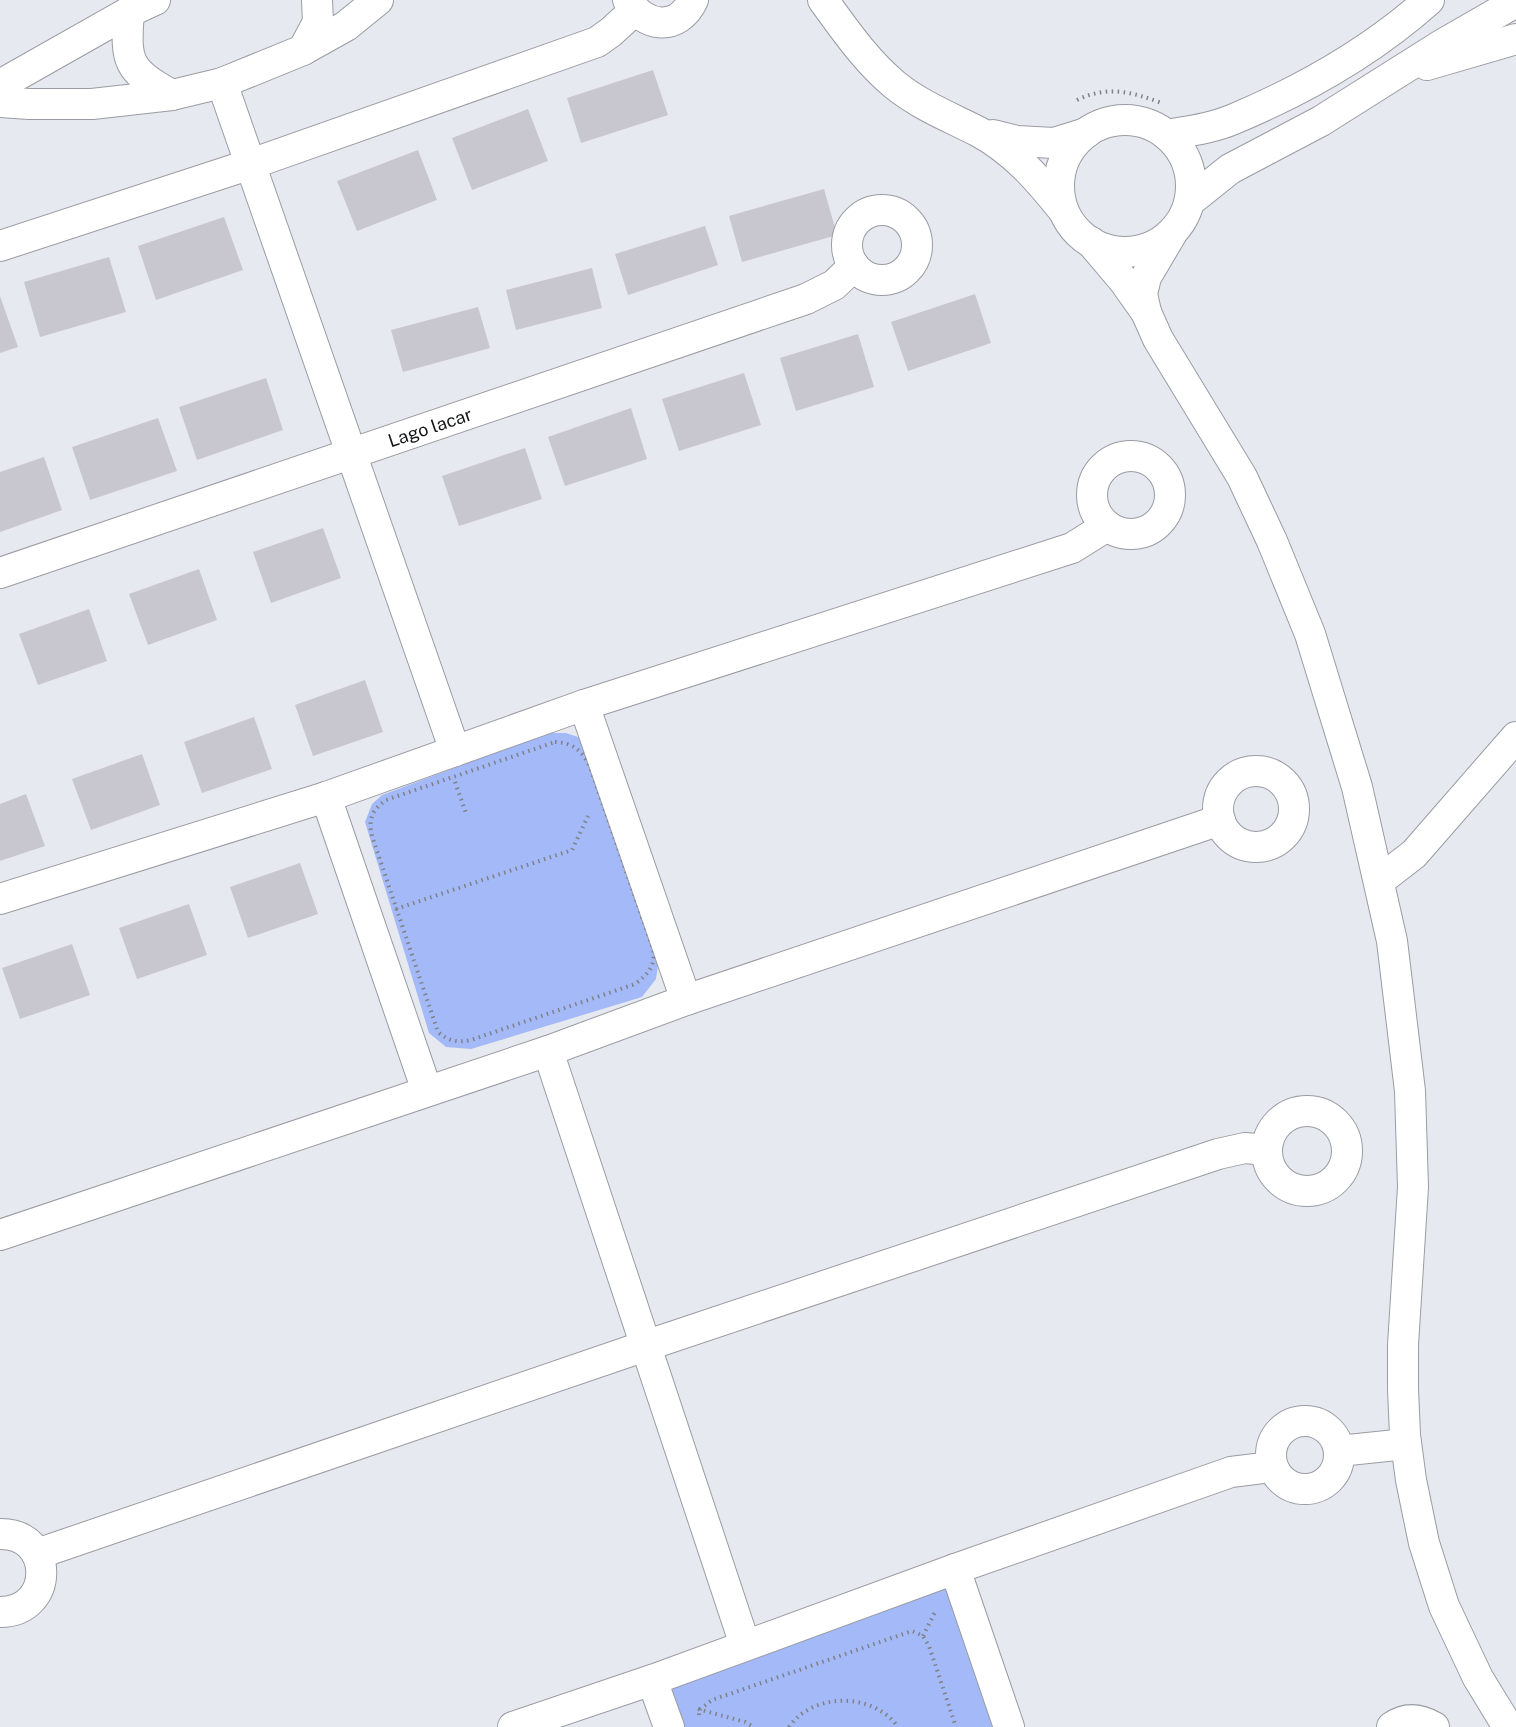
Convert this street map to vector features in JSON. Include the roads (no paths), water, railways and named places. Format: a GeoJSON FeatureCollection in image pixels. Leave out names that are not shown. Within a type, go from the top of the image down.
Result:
{"type":"FeatureCollection","features":[{"type":"Feature","properties":{"kind":"street"},"geometry":{"type":"LineString","coordinates":[[303,50],[318,22],[317,0]]}},
{"type":"Feature","properties":{"kind":"street"},"geometry":{"type":"LineString","coordinates":[[0,102],[92,104],[172,95],[222,83],[303,50],[346,26],[378,0]]}},
{"type":"Feature","properties":{"kind":"street"},"geometry":{"type":"LineString","coordinates":[[0,246],[251,164],[597,42],[611,32],[631,5],[652,22],[663,23],[683,15],[693,0]]}},
{"type":"Feature","properties":{"kind":"street"},"geometry":{"type":"LineString","coordinates":[[824,0],[872,63],[896,85],[932,110],[978,132],[1023,162],[1067,215]]}},
{"type":"Feature","properties":{"kind":"street"},"geometry":{"type":"LineString","coordinates":[[1372,45],[1406,0]]}},
{"type":"Feature","properties":{"kind":"street"},"geometry":{"type":"LineString","coordinates":[[1167,135],[1209,127],[1233,119],[1307,84],[1372,45],[1429,0]]}},
{"type":"Feature","properties":{"kind":"street"},"geometry":{"type":"LineString","coordinates":[[1190,201],[1230,169],[1321,121],[1443,44],[1516,2]]}},
{"type":"Feature","properties":{"kind":"street"},"geometry":{"type":"LineString","coordinates":[[0,85],[142,6]]}},
{"type":"Feature","properties":{"kind":"street"},"geometry":{"type":"LineString","coordinates":[[142,6],[126,44],[129,61],[145,80],[172,95]]}},
{"type":"Feature","properties":{"kind":"street"},"geometry":{"type":"LineString","coordinates":[[1395,74],[1516,39]]}},
{"type":"Feature","properties":{"kind":"street"},"geometry":{"type":"LineString","coordinates":[[222,83],[351,455],[454,764]]}},
{"type":"Feature","properties":{"kind":"street"},"geometry":{"type":"LineString","coordinates":[[1091,242],[1105,249],[1127,252],[1149,248],[1168,237],[1182,221],[1190,201],[1192,179],[1185,158],[1173,140],[1155,127],[1135,120],[1113,121],[1092,129],[1075,142],[1064,161],[1059,182],[1061,204],[1071,223],[1091,242],[1124,281],[1146,312],[1158,339],[1242,477],[1272,541],[1310,634],[1357,787],[1392,941],[1413,1129],[1413,1187],[1403,1345],[1406,1444],[1424,1543],[1444,1606],[1478,1678],[1508,1727]]}},
{"type":"Feature","properties":{"kind":"street"},"geometry":{"type":"LineString","coordinates":[[978,132],[1041,144],[1054,143],[1086,133]]}},
{"type":"Feature","properties":{"kind":"street"},"geometry":{"type":"LineString","coordinates":[[1146,312],[1142,294],[1146,277],[1173,231]]}},
{"type":"Feature","properties":{"kind":"street","name":"Lago lacar"},"geometry":{"type":"LineString","coordinates":[[0,573],[806,299],[834,285],[854,266]]}},
{"type":"Feature","properties":{"kind":"street"},"geometry":{"type":"LineString","coordinates":[[0,899],[326,797],[454,764],[584,705],[1072,548],[1107,526]]}},
{"type":"Feature","properties":{"kind":"street"},"geometry":{"type":"LineString","coordinates":[[584,705],[686,1000]]}},
{"type":"Feature","properties":{"kind":"street"},"geometry":{"type":"LineString","coordinates":[[1379,881],[1414,854],[1516,737]]}},
{"type":"Feature","properties":{"kind":"street"},"geometry":{"type":"LineString","coordinates":[[326,797],[427,1091]]}},
{"type":"Feature","properties":{"kind":"street"},"geometry":{"type":"LineString","coordinates":[[0,1234],[548,1051],[686,1000],[1220,820]]}},
{"type":"Feature","properties":{"kind":"street"},"geometry":{"type":"LineString","coordinates":[[548,1051],[746,1645]]}},
{"type":"Feature","properties":{"kind":"street"},"geometry":{"type":"LineString","coordinates":[[37,1554],[645,1346],[1218,1154],[1245,1148],[1267,1150]]}},
{"type":"Feature","properties":{"kind":"street"},"geometry":{"type":"LineString","coordinates":[[1294,1422],[1316,1422],[1326,1428],[1334,1436],[1339,1451],[1337,1469],[1331,1479],[1310,1490],[1287,1485],[1272,1467],[1272,1445],[1276,1435],[1294,1422]]}},
{"type":"Feature","properties":{"kind":"street"},"geometry":{"type":"LineString","coordinates":[[1339,1451],[1406,1444]]}},
{"type":"Feature","properties":{"kind":"street"},"geometry":{"type":"LineString","coordinates":[[513,1727],[652,1680],[955,1569],[1232,1472],[1272,1467]]}},
{"type":"Feature","properties":{"kind":"street"},"geometry":{"type":"LineString","coordinates":[[0,1534],[19,1537],[30,1544],[42,1567],[41,1581],[28,1604],[16,1610],[0,1612]]}},
{"type":"Feature","properties":{"kind":"street"},"geometry":{"type":"LineString","coordinates":[[955,1569],[1009,1727]]}},
{"type":"Feature","properties":{"kind":"street"},"geometry":{"type":"LineString","coordinates":[[652,1680],[669,1727]]}},
{"type":"Feature","properties":{"kind":"street"},"geometry":{"type":"LineString","coordinates":[[1392,1727],[1400,1722],[1412,1720],[1425,1722],[1434,1727]]}}]}
